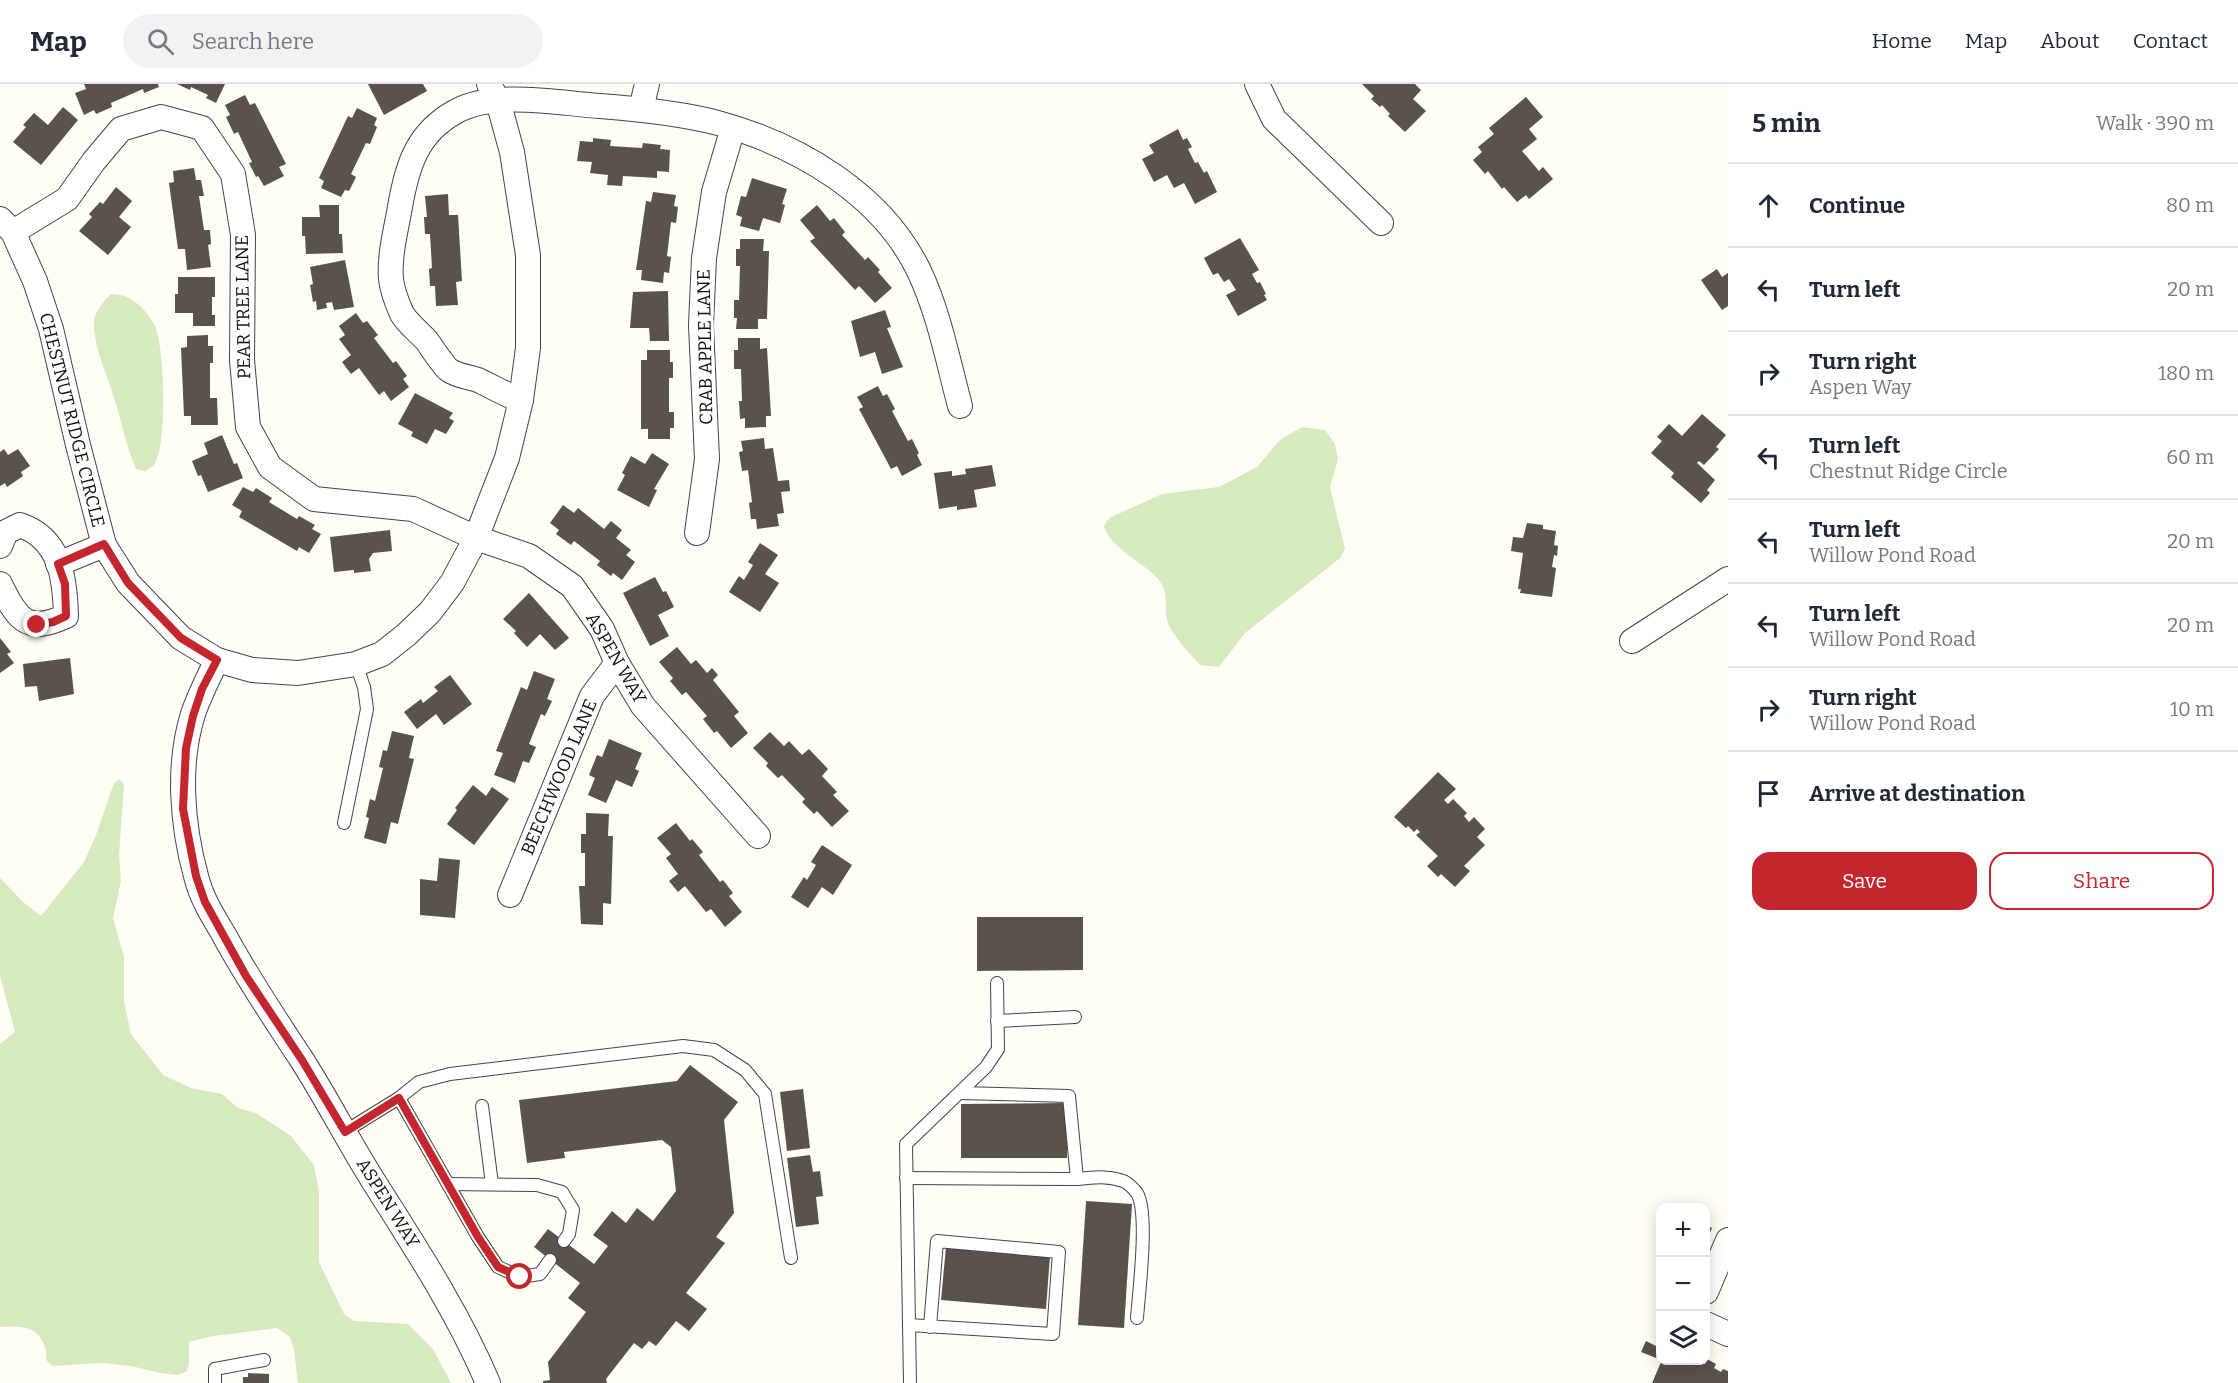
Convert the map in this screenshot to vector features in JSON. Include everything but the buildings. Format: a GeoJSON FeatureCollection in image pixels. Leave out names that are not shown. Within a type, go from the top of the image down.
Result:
{"type":"FeatureCollection","features":[{"type":"Feature","properties":{"kind":"street"},"geometry":{"type":"LineString","coordinates":[[641,110],[647,84]]}},
{"type":"Feature","properties":{"kind":"street"},"geometry":{"type":"LineString","coordinates":[[1257,84],[1274,119],[1381,223]]}},
{"type":"Feature","properties":{"kind":"street"},"geometry":{"type":"LineString","coordinates":[[521,400],[449,370],[403,316],[391,281],[402,197],[408,168],[415,151],[422,139],[455,112],[494,92],[540,101],[641,110],[697,119],[733,128],[791,152],[835,176],[868,204],[900,239],[920,272],[960,406]]}},
{"type":"Feature","properties":{"kind":"street","name":"CHESTNUT RIDGE CIRCLE"},"geometry":{"type":"LineString","coordinates":[[6,225],[34,281],[51,329],[104,544],[128,583],[181,638],[217,660],[252,670],[298,673],[356,664],[382,654],[430,612],[452,583],[476,538],[507,458],[521,400],[528,348],[528,255],[512,152],[494,92]]}},
{"type":"Feature","properties":{"kind":"street","name":"PEAR TREE LANE"},"geometry":{"type":"LineString","coordinates":[[6,225],[67,199],[94,161],[121,129],[161,117],[202,128],[233,174],[243,235],[242,360],[248,427],[270,467],[314,499],[413,509],[476,538]]}},
{"type":"Feature","properties":{"kind":"street","name":"CRAB APPLE LANE"},"geometry":{"type":"LineString","coordinates":[[697,533],[707,459],[701,316],[704,258],[714,192],[733,128]]}},
{"type":"Feature","properties":{"kind":"street"},"geometry":{"type":"LineString","coordinates":[[0,546],[6,532],[20,525],[38,534],[52,548],[65,584],[66,616],[53,622],[37,625],[27,622],[15,612],[0,584]]}},
{"type":"Feature","properties":{"kind":"street","name":"ASPEN WAY"},"geometry":{"type":"LineString","coordinates":[[476,538],[529,556],[572,586],[602,628],[616,663],[643,706],[758,836]]}},
{"type":"Feature","properties":{"kind":"street"},"geometry":{"type":"LineString","coordinates":[[58,564],[104,544]]}},
{"type":"Feature","properties":{"kind":"street"},"geometry":{"type":"LineString","coordinates":[[1632,641],[1728,579]]}},
{"type":"Feature","properties":{"kind":"street","name":"ASPEN WAY"},"geometry":{"type":"LineString","coordinates":[[217,660],[202,689],[186,748],[183,809],[196,876],[205,902],[246,976],[302,1060],[412,1240],[475,1352],[488,1383]]}},
{"type":"Feature","properties":{"kind":"street","name":"BEECHWOOD LANE"},"geometry":{"type":"LineString","coordinates":[[510,895],[592,696],[616,663]]}},
{"type":"Feature","properties":{"kind":"street"},"geometry":{"type":"LineString","coordinates":[[1710,1283],[1728,1240]]}},
{"type":"Feature","properties":{"kind":"street"},"geometry":{"type":"LineString","coordinates":[[1710,1326],[1728,1334]]}},
{"type":"Feature","properties":{"kind":"lane"},"geometry":{"type":"LineString","coordinates":[[344,823],[367,709],[364,687],[356,664]]}},
{"type":"Feature","properties":{"kind":"lane"},"geometry":{"type":"LineString","coordinates":[[910,1383],[906,1144],[986,1067],[998,1049],[997,983]]}},
{"type":"Feature","properties":{"kind":"lane"},"geometry":{"type":"LineString","coordinates":[[998,1021],[1075,1017]]}},
{"type":"Feature","properties":{"kind":"lane"},"geometry":{"type":"LineString","coordinates":[[345,1132],[399,1098],[419,1082],[450,1074],[683,1046],[714,1050],[745,1070],[765,1094],[791,1258]]}},
{"type":"Feature","properties":{"kind":"lane"},"geometry":{"type":"LineString","coordinates":[[960,1093],[1069,1096],[1077,1179]]}},
{"type":"Feature","properties":{"kind":"lane"},"geometry":{"type":"LineString","coordinates":[[399,1098],[478,1237],[498,1267],[520,1277],[540,1274],[550,1260]]}},
{"type":"Feature","properties":{"kind":"lane"},"geometry":{"type":"LineString","coordinates":[[482,1106],[492,1184]]}},
{"type":"Feature","properties":{"kind":"lane"},"geometry":{"type":"LineString","coordinates":[[906,1178],[1077,1179],[1107,1177],[1125,1181],[1137,1193],[1142,1208],[1137,1317]]}},
{"type":"Feature","properties":{"kind":"lane"},"geometry":{"type":"LineString","coordinates":[[448,1184],[537,1185],[562,1192],[573,1210],[569,1234],[564,1241]]}},
{"type":"Feature","properties":{"kind":"lane"},"geometry":{"type":"LineString","coordinates":[[909,1325],[1053,1334],[1059,1252],[937,1241],[930,1326]]}},
{"type":"Feature","properties":{"kind":"lane"},"geometry":{"type":"LineString","coordinates":[[215,1383],[215,1369],[264,1360]]}},
{"type":"Feature","properties":{"kind":"green space"},"geometry":{"type":"Polygon","coordinates":[[[111,294],[125,296],[141,307],[154,324],[158,335],[163,373],[163,418],[158,455],[154,465],[146,471],[136,469],[94,331],[96,314],[111,294]]]}},
{"type":"Feature","properties":{"kind":"green space"},"geometry":{"type":"Polygon","coordinates":[[[1302,427],[1325,430],[1335,444],[1338,459],[1330,487],[1345,549],[1340,558],[1245,633],[1219,667],[1200,665],[1181,644],[1169,625],[1165,595],[1159,580],[1120,549],[1104,526],[1109,518],[1162,494],[1219,487],[1257,467],[1281,439],[1302,427]]]}},
{"type":"Feature","properties":{"kind":"green space"},"geometry":{"type":"Polygon","coordinates":[[[119,779],[124,784],[119,856],[121,881],[113,918],[124,957],[124,1002],[131,1034],[163,1075],[191,1088],[222,1094],[238,1108],[256,1113],[291,1136],[314,1165],[319,1192],[319,1262],[344,1314],[354,1321],[408,1324],[433,1349],[451,1383],[298,1383],[294,1349],[290,1337],[277,1328],[213,1336],[189,1342],[187,1371],[177,1375],[102,1363],[53,1366],[47,1361],[46,1349],[37,1334],[27,1328],[0,1327],[0,1044],[15,1032],[0,976],[0,878],[23,902],[41,916],[84,862],[114,783],[119,779]]]}},
{"type":"Feature","properties":{"kind":"route"},"geometry":{"type":"LineString","coordinates":[[37,625],[53,622],[66,616],[65,584],[58,564],[104,544],[128,583],[181,638],[217,660],[202,689],[186,748],[183,809],[196,876],[205,902],[246,976],[302,1060],[345,1132],[399,1098],[478,1237],[498,1267],[520,1277]]}}]}
